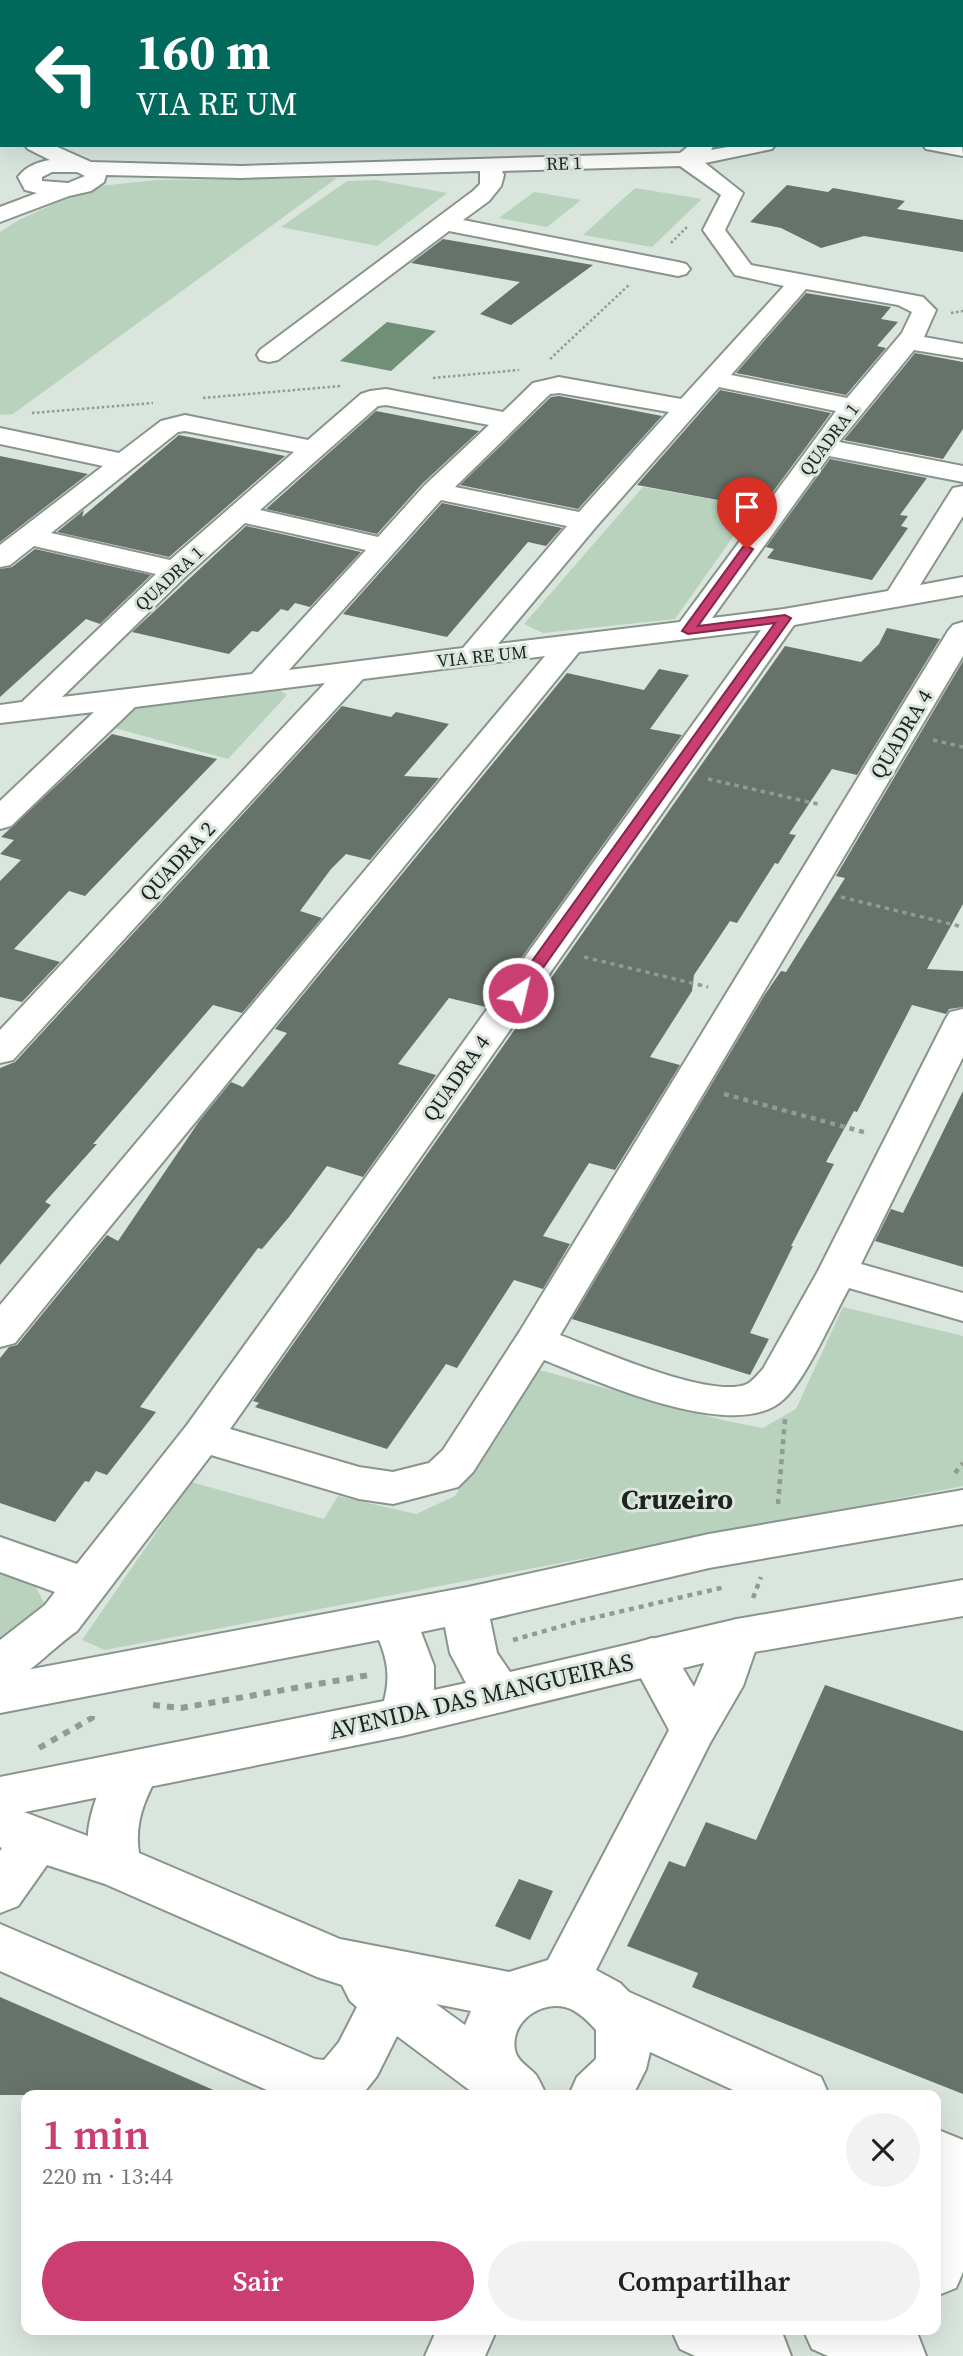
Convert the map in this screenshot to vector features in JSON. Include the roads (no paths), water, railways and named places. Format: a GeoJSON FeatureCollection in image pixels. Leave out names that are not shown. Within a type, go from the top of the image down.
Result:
{"type":"FeatureCollection","features":[{"type":"Feature","properties":{"kind":"street"},"geometry":{"type":"LineString","coordinates":[[31,178],[34,147]]}},
{"type":"Feature","properties":{"kind":"street"},"geometry":{"type":"LineString","coordinates":[[37,147],[81,177]]}},
{"type":"Feature","properties":{"kind":"street","name":"RE 1"},"geometry":{"type":"LineString","coordinates":[[369,169],[446,147]]}},
{"type":"Feature","properties":{"kind":"street","name":"RE 1"},"geometry":{"type":"LineString","coordinates":[[453,147],[456,156],[488,165]]}},
{"type":"Feature","properties":{"kind":"street","name":"RE 1"},"geometry":{"type":"LineString","coordinates":[[81,177],[125,178],[203,172],[488,165],[695,152],[729,154],[757,147]]}},
{"type":"Feature","properties":{"kind":"street"},"geometry":{"type":"LineString","coordinates":[[945,147],[963,150]]}},
{"type":"Feature","properties":{"kind":"street"},"geometry":{"type":"LineString","coordinates":[[472,657],[585,522],[800,282],[743,270],[714,230],[733,196],[732,192],[695,152]]}},
{"type":"Feature","properties":{"kind":"street"},"geometry":{"type":"LineString","coordinates":[[0,214],[31,178],[59,165],[81,177]]}},
{"type":"Feature","properties":{"kind":"street"},"geometry":{"type":"LineString","coordinates":[[268,355],[490,186],[493,175],[488,165]]}},
{"type":"Feature","properties":{"kind":"street"},"geometry":{"type":"LineString","coordinates":[[0,214],[81,177]]}},
{"type":"Feature","properties":{"kind":"street"},"geometry":{"type":"LineString","coordinates":[[444,223],[678,269]]}},
{"type":"Feature","properties":{"kind":"street","name":"QUADRA 1"},"geometry":{"type":"LineString","coordinates":[[688,631],[852,407],[923,318],[924,310],[915,302],[800,282]]}},
{"type":"Feature","properties":{"kind":"street"},"geometry":{"type":"LineString","coordinates":[[906,341],[963,351]]}},
{"type":"Feature","properties":{"kind":"street"},"geometry":{"type":"LineString","coordinates":[[715,379],[852,407]]}},
{"type":"Feature","properties":{"kind":"street"},"geometry":{"type":"LineString","coordinates":[[261,682],[435,491],[542,388],[551,385],[689,408]]}},
{"type":"Feature","properties":{"kind":"street","name":"QUADRA 1"},"geometry":{"type":"LineString","coordinates":[[31,710],[176,570],[311,448],[375,398],[386,397],[510,421]]}},
{"type":"Feature","properties":{"kind":"street"},"geometry":{"type":"LineString","coordinates":[[0,559],[170,426],[180,423],[311,448]]}},
{"type":"Feature","properties":{"kind":"street"},"geometry":{"type":"LineString","coordinates":[[0,436],[123,462]]}},
{"type":"Feature","properties":{"kind":"street"},"geometry":{"type":"LineString","coordinates":[[822,447],[963,474]]}},
{"type":"Feature","properties":{"kind":"street"},"geometry":{"type":"LineString","coordinates":[[435,491],[585,522]]}},
{"type":"Feature","properties":{"kind":"street"},"geometry":{"type":"LineString","coordinates":[[898,597],[963,494]]}},
{"type":"Feature","properties":{"kind":"street"},"geometry":{"type":"LineString","coordinates":[[241,514],[383,546]]}},
{"type":"Feature","properties":{"kind":"street"},"geometry":{"type":"LineString","coordinates":[[29,536],[176,570]]}},
{"type":"Feature","properties":{"kind":"street","name":"VIA RE UM"},"geometry":{"type":"LineString","coordinates":[[0,714],[688,631],[785,618],[963,586]]}},
{"type":"Feature","properties":{"kind":"street","name":"QUADRA 4"},"geometry":{"type":"LineString","coordinates":[[0,1668],[73,1602],[202,1436],[785,618]]}},
{"type":"Feature","properties":{"kind":"street","name":"QUADRA 4"},"geometry":{"type":"LineString","coordinates":[[202,1436],[359,1483],[393,1488],[443,1476],[458,1461],[534,1341],[963,631]]}},
{"type":"Feature","properties":{"kind":"street"},"geometry":{"type":"LineString","coordinates":[[0,1333],[568,646]]}},
{"type":"Feature","properties":{"kind":"street","name":"QUADRA 2"},"geometry":{"type":"LineString","coordinates":[[0,1052],[354,670]]}},
{"type":"Feature","properties":{"kind":"street"},"geometry":{"type":"LineString","coordinates":[[0,819],[124,700]]}},
{"type":"Feature","properties":{"kind":"street"},"geometry":{"type":"LineString","coordinates":[[534,1341],[686,1395],[724,1401],[748,1400],[767,1393],[778,1379],[838,1271],[963,1020]]}},
{"type":"Feature","properties":{"kind":"street"},"geometry":{"type":"LineString","coordinates":[[838,1271],[963,1307]]}},
{"type":"Feature","properties":{"kind":"street"},"geometry":{"type":"LineString","coordinates":[[0,1694],[468,1605],[709,1551],[963,1507]]}},
{"type":"Feature","properties":{"kind":"street"},"geometry":{"type":"LineString","coordinates":[[0,1553],[73,1602]]}},
{"type":"Feature","properties":{"kind":"street","name":"AVENIDA DAS MANGUEIRAS"},"geometry":{"type":"LineString","coordinates":[[15,1813],[136,1770],[402,1717],[652,1656],[744,1621],[963,1598]]}},
{"type":"Feature","properties":{"kind":"street","name":"QUADRA 4"},"geometry":{"type":"LineString","coordinates":[[50,1683],[73,1602]]}},
{"type":"Feature","properties":{"kind":"street"},"geometry":{"type":"LineString","coordinates":[[468,1605],[466,1628],[472,1652],[482,1671],[500,1693]]}},
{"type":"Feature","properties":{"kind":"street"},"geometry":{"type":"LineString","coordinates":[[390,1619],[404,1642],[413,1667],[411,1698],[402,1717]]}},
{"type":"Feature","properties":{"kind":"street"},"geometry":{"type":"LineString","coordinates":[[562,1982],[693,1730],[719,1686],[744,1621]]}},
{"type":"Feature","properties":{"kind":"street"},"geometry":{"type":"LineString","coordinates":[[652,1656],[693,1730]]}},
{"type":"Feature","properties":{"kind":"street"},"geometry":{"type":"LineString","coordinates":[[119,1867],[111,1849],[114,1816],[121,1792],[136,1770]]}},
{"type":"Feature","properties":{"kind":"street"},"geometry":{"type":"LineString","coordinates":[[0,1891],[15,1813],[119,1867],[392,1986],[512,2090]]}},
{"type":"Feature","properties":{"kind":"street"},"geometry":{"type":"LineString","coordinates":[[0,1947],[310,2083],[324,2086],[340,2080],[351,2070],[392,1986]]}},
{"type":"Feature","properties":{"kind":"street"},"geometry":{"type":"LineString","coordinates":[[512,2090],[491,2063],[487,2038],[494,2014],[512,1996],[536,1984],[562,1982],[591,1991],[613,2010],[791,2090]]}},
{"type":"Feature","properties":{"kind":"street"},"geometry":{"type":"LineString","coordinates":[[392,1986],[512,1996]]}},
{"type":"Feature","properties":{"kind":"street"},"geometry":{"type":"LineString","coordinates":[[603,2090],[621,2068],[626,2048],[622,2028],[613,2010]]}},
{"type":"Feature","properties":{"kind":"street"},"geometry":{"type":"LineString","coordinates":[[941,2157],[963,2167]]}},
{"type":"Feature","properties":{"kind":"street"},"geometry":{"type":"LineString","coordinates":[[941,2254],[963,2198]]}},
{"type":"Feature","properties":{"kind":"street"},"geometry":{"type":"LineString","coordinates":[[454,2356],[465,2335]]}},
{"type":"Feature","properties":{"kind":"street"},"geometry":{"type":"LineString","coordinates":[[846,2335],[897,2356]]}},
{"type":"Feature","properties":{"kind":"street"},"geometry":{"type":"LineString","coordinates":[[903,2356],[911,2335]]}},
{"type":"Feature","properties":{"kind":"street"},"geometry":{"type":"LineString","coordinates":[[702,2339],[762,2356]]}},
{"type":"Feature","properties":{"kind":"district","name":"Cruzeiro"},"geometry":{"type":"Point","coordinates":[677,1499]}}]}
